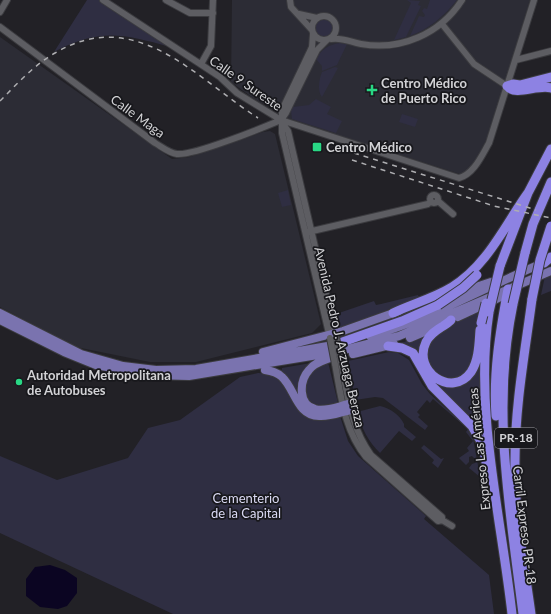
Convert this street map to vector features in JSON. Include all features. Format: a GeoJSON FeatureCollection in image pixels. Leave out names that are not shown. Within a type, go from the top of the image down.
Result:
{"type":"FeatureCollection","features":[{"type":"Feature","properties":{"kind":"highway"},"geometry":{"type":"LineString","coordinates":[[551,77],[520,85],[513,84],[507,86],[510,90],[515,92],[543,86],[551,88]]}},
{"type":"Feature","properties":{"kind":"highway","name":"Expreso Las Américas"},"geometry":{"type":"LineString","coordinates":[[512,614],[485,393],[485,344],[493,291],[500,266],[528,193],[551,149]]}},
{"type":"Feature","properties":{"kind":"highway","name":"Carril Expreso PR-18"},"geometry":{"type":"LineString","coordinates":[[523,614],[503,459],[503,380],[507,338],[524,253],[533,224],[551,182]]}},
{"type":"Feature","properties":{"kind":"highway"},"geometry":{"type":"LineString","coordinates":[[393,313],[451,288],[471,273],[487,255],[528,193]]}},
{"type":"Feature","properties":{"kind":"highway"},"geometry":{"type":"LineString","coordinates":[[332,337],[402,321],[438,305],[463,288],[477,275],[494,251],[513,214]]}},
{"type":"Feature","properties":{"kind":"highway","name":"PR-18"},"geometry":{"type":"LineString","coordinates":[[531,614],[515,488],[515,459],[524,362],[532,299],[540,260],[551,226]]}},
{"type":"Feature","properties":{"kind":"highway"},"geometry":{"type":"LineString","coordinates":[[451,320],[430,336],[423,352],[425,365],[430,373],[440,380],[450,383],[462,380],[472,370],[476,358],[486,304],[493,291]]}},
{"type":"Feature","properties":{"kind":"highway"},"geometry":{"type":"LineString","coordinates":[[503,459],[497,420],[495,384],[499,341],[507,292]]}},
{"type":"Feature","properties":{"kind":"highway"},"geometry":{"type":"LineString","coordinates":[[388,346],[402,348],[413,353],[432,386],[466,418],[477,432],[483,445],[490,486],[497,500]]}},
{"type":"Feature","properties":{"kind":"main road"},"geometry":{"type":"LineString","coordinates":[[332,337],[390,331],[419,320],[549,260]]}},
{"type":"Feature","properties":{"kind":"main road"},"geometry":{"type":"LineString","coordinates":[[347,408],[314,409],[307,404],[303,397],[302,385],[308,371],[314,365],[335,361],[388,346],[425,332],[531,279],[551,271]]}},
{"type":"Feature","properties":{"kind":"main road"},"geometry":{"type":"LineString","coordinates":[[0,320],[71,356],[108,368],[150,375],[189,376],[332,337],[393,313],[512,276]]}},
{"type":"Feature","properties":{"kind":"main road"},"geometry":{"type":"LineString","coordinates":[[0,313],[82,354],[117,364],[172,370],[208,370],[336,352],[392,338],[418,329],[507,292]]}},
{"type":"Feature","properties":{"kind":"main road"},"geometry":{"type":"LineString","coordinates":[[208,370],[226,376],[335,361]]}},
{"type":"Feature","properties":{"kind":"main road"},"geometry":{"type":"LineString","coordinates":[[265,370],[275,372],[282,376],[300,406],[311,415],[320,416],[347,408]]}},
{"type":"Feature","properties":{"kind":"street"},"geometry":{"type":"LineString","coordinates":[[0,12],[7,0]]}},
{"type":"Feature","properties":{"kind":"street","name":"Calle 9 Sureste"},"geometry":{"type":"LineString","coordinates":[[103,0],[220,77],[236,93],[281,120],[459,178],[464,176],[478,163],[489,143],[507,86]]}},
{"type":"Feature","properties":{"kind":"street"},"geometry":{"type":"LineString","coordinates":[[166,0],[190,13],[213,13]]}},
{"type":"Feature","properties":{"kind":"street"},"geometry":{"type":"LineString","coordinates":[[201,64],[211,46],[213,0]]}},
{"type":"Feature","properties":{"kind":"street"},"geometry":{"type":"LineString","coordinates":[[290,0],[292,7],[318,39],[349,39]]}},
{"type":"Feature","properties":{"kind":"street"},"geometry":{"type":"LineString","coordinates":[[299,14],[317,18],[327,16],[334,20],[336,25],[349,39],[360,44],[390,45],[407,42],[422,37],[442,24],[462,0]]}},
{"type":"Feature","properties":{"kind":"street"},"geometry":{"type":"LineString","coordinates":[[442,24],[474,64],[507,86],[534,0]]}},
{"type":"Feature","properties":{"kind":"street"},"geometry":{"type":"LineString","coordinates":[[312,32],[313,22],[317,18]]}},
{"type":"Feature","properties":{"kind":"street"},"geometry":{"type":"LineString","coordinates":[[281,120],[286,113],[315,54],[336,33],[336,25]]}},
{"type":"Feature","properties":{"kind":"street","name":"Calle Maga"},"geometry":{"type":"LineString","coordinates":[[0,27],[155,142],[175,154],[182,154],[219,143],[281,120]]}},
{"type":"Feature","properties":{"kind":"street","name":"Avenida Pedro J. Arzuaga Beraza"},"geometry":{"type":"LineString","coordinates":[[312,32],[312,47],[282,110],[281,120],[282,133],[305,233],[332,337]]}},
{"type":"Feature","properties":{"kind":"street"},"geometry":{"type":"LineString","coordinates":[[516,60],[551,51]]}},
{"type":"Feature","properties":{"kind":"street","name":"Avenida Pedro J. Arzuaga Beraza"},"geometry":{"type":"LineString","coordinates":[[281,120],[288,131],[311,231],[332,337],[335,361],[356,445],[366,456],[438,520],[442,520],[452,526]]}},
{"type":"Feature","properties":{"kind":"street"},"geometry":{"type":"LineString","coordinates":[[305,233],[428,204],[431,201],[430,198],[434,195],[438,197],[438,201],[453,214]]}},
{"type":"Feature","properties":{"kind":"shaded area","name":"Centro Médico de Puerto Rico"},"geometry":{"type":"Polygon","coordinates":[[[232,0],[530,0],[488,137],[473,165],[463,175],[291,120],[253,98],[231,82],[232,0]]]}},
{"type":"Feature","properties":{"kind":"shaded area"},"geometry":{"type":"Polygon","coordinates":[[[0,37],[172,159],[190,157],[263,132],[270,131],[275,134],[321,324],[312,333],[196,362],[150,362],[76,347],[0,307],[0,37]]]}},
{"type":"Feature","properties":{"kind":"shaded area"},"geometry":{"type":"Polygon","coordinates":[[[50,565],[65,570],[77,578],[77,593],[67,606],[58,609],[40,607],[26,596],[26,579],[35,567],[50,565]]]}},
{"type":"Feature","properties":{"kind":"green space"},"geometry":{"type":"Polygon","coordinates":[[[87,0],[100,0],[170,47],[139,39],[99,36],[70,44],[54,52],[87,0]]]}},
{"type":"Feature","properties":{"kind":"green space"},"geometry":{"type":"Polygon","coordinates":[[[407,0],[420,1],[418,5],[421,6],[406,37],[394,40],[411,3],[407,0]]]}},
{"type":"Feature","properties":{"kind":"green space"},"geometry":{"type":"Polygon","coordinates":[[[430,0],[457,0],[436,21],[424,30],[410,36],[419,16],[424,17],[425,15],[422,11],[424,8],[427,9],[430,0]]]}},
{"type":"Feature","properties":{"kind":"green space"},"geometry":{"type":"Polygon","coordinates":[[[320,18],[328,18],[334,24],[334,32],[328,38],[320,38],[314,32],[314,24],[320,18]]]}},
{"type":"Feature","properties":{"kind":"green space"},"geometry":{"type":"Polygon","coordinates":[[[340,43],[347,44],[337,65],[322,71],[322,66],[316,59],[326,48],[340,43]]]}},
{"type":"Feature","properties":{"kind":"green space"},"geometry":{"type":"Polygon","coordinates":[[[335,67],[338,68],[322,97],[319,92],[319,85],[322,72],[335,67]]]}},
{"type":"Feature","properties":{"kind":"green space"},"geometry":{"type":"Polygon","coordinates":[[[316,99],[331,107],[327,114],[342,121],[336,133],[292,119],[291,111],[293,107],[309,105],[316,99]]]}},
{"type":"Feature","properties":{"kind":"green space"},"geometry":{"type":"Polygon","coordinates":[[[402,114],[418,119],[415,127],[399,122],[402,114]]]}},
{"type":"Feature","properties":{"kind":"green space"},"geometry":{"type":"Polygon","coordinates":[[[288,190],[291,205],[282,207],[278,193],[288,190]]]}},
{"type":"Feature","properties":{"kind":"green space"},"geometry":{"type":"Polygon","coordinates":[[[551,274],[551,291],[541,295],[545,276],[551,274]]]}},
{"type":"Feature","properties":{"kind":"green space"},"geometry":{"type":"Polygon","coordinates":[[[418,295],[419,298],[341,328],[339,326],[336,314],[374,301],[376,305],[418,295]]]}},
{"type":"Feature","properties":{"kind":"green space"},"geometry":{"type":"Polygon","coordinates":[[[480,310],[477,341],[472,362],[467,370],[460,376],[451,379],[441,378],[430,365],[426,356],[430,341],[454,322],[480,310]]]}},
{"type":"Feature","properties":{"kind":"green space"},"geometry":{"type":"Polygon","coordinates":[[[430,332],[426,341],[427,371],[457,383],[482,358],[480,394],[481,435],[399,344],[430,332]]]}},
{"type":"Feature","properties":{"kind":"green space"},"geometry":{"type":"Polygon","coordinates":[[[389,352],[398,353],[409,360],[422,384],[430,394],[468,428],[473,438],[480,477],[469,468],[475,463],[476,460],[472,456],[469,457],[469,462],[466,465],[459,458],[469,451],[467,448],[473,441],[466,432],[468,429],[433,399],[430,403],[427,400],[417,412],[420,415],[418,417],[428,426],[425,430],[383,398],[375,397],[355,400],[348,361],[389,352]]]}},
{"type":"Feature","properties":{"kind":"green space"},"geometry":{"type":"Polygon","coordinates":[[[328,362],[338,403],[331,407],[312,405],[306,397],[305,382],[315,367],[328,362]]]}},
{"type":"Feature","properties":{"kind":"green space"},"geometry":{"type":"Polygon","coordinates":[[[311,363],[301,376],[308,411],[281,373],[282,368],[311,363]]]}},
{"type":"Feature","properties":{"kind":"green space","name":"Cementerio de la Capital"},"geometry":{"type":"Polygon","coordinates":[[[258,373],[272,376],[278,380],[287,389],[298,408],[340,416],[348,441],[358,456],[426,516],[424,519],[489,575],[494,614],[173,614],[0,533],[0,456],[57,480],[128,458],[148,428],[180,420],[240,377],[258,373]]]}},
{"type":"Feature","properties":{"kind":"green space"},"geometry":{"type":"Polygon","coordinates":[[[380,406],[391,410],[397,415],[404,424],[404,427],[416,437],[412,441],[399,431],[380,453],[366,434],[357,412],[380,406]]]}},
{"type":"Feature","properties":{"kind":"green space"},"geometry":{"type":"Polygon","coordinates":[[[424,445],[441,459],[444,458],[438,468],[432,463],[434,460],[421,448],[424,445]]]}},
{"type":"Feature","properties":{"kind":"railway"},"geometry":{"type":"LineString","coordinates":[[0,101],[33,69],[55,53],[84,40],[112,37],[138,42],[164,52],[188,67],[258,118]]}},
{"type":"Feature","properties":{"kind":"railway"},"geometry":{"type":"LineString","coordinates":[[354,153],[536,210]]}},
{"type":"Feature","properties":{"kind":"railway"},"geometry":{"type":"LineString","coordinates":[[352,160],[494,206],[551,218]]}},
{"type":"Feature","properties":{"kind":"place","name":"Centro Médico de Puerto Rico"},"geometry":{"type":"Point","coordinates":[372,90]}},
{"type":"Feature","properties":{"kind":"place","name":"Centro Médico"},"geometry":{"type":"Point","coordinates":[317,147]}},
{"type":"Feature","properties":{"kind":"place","name":"Autoridad Metropolitana de Autobuses"},"geometry":{"type":"Point","coordinates":[19,382]}}]}
